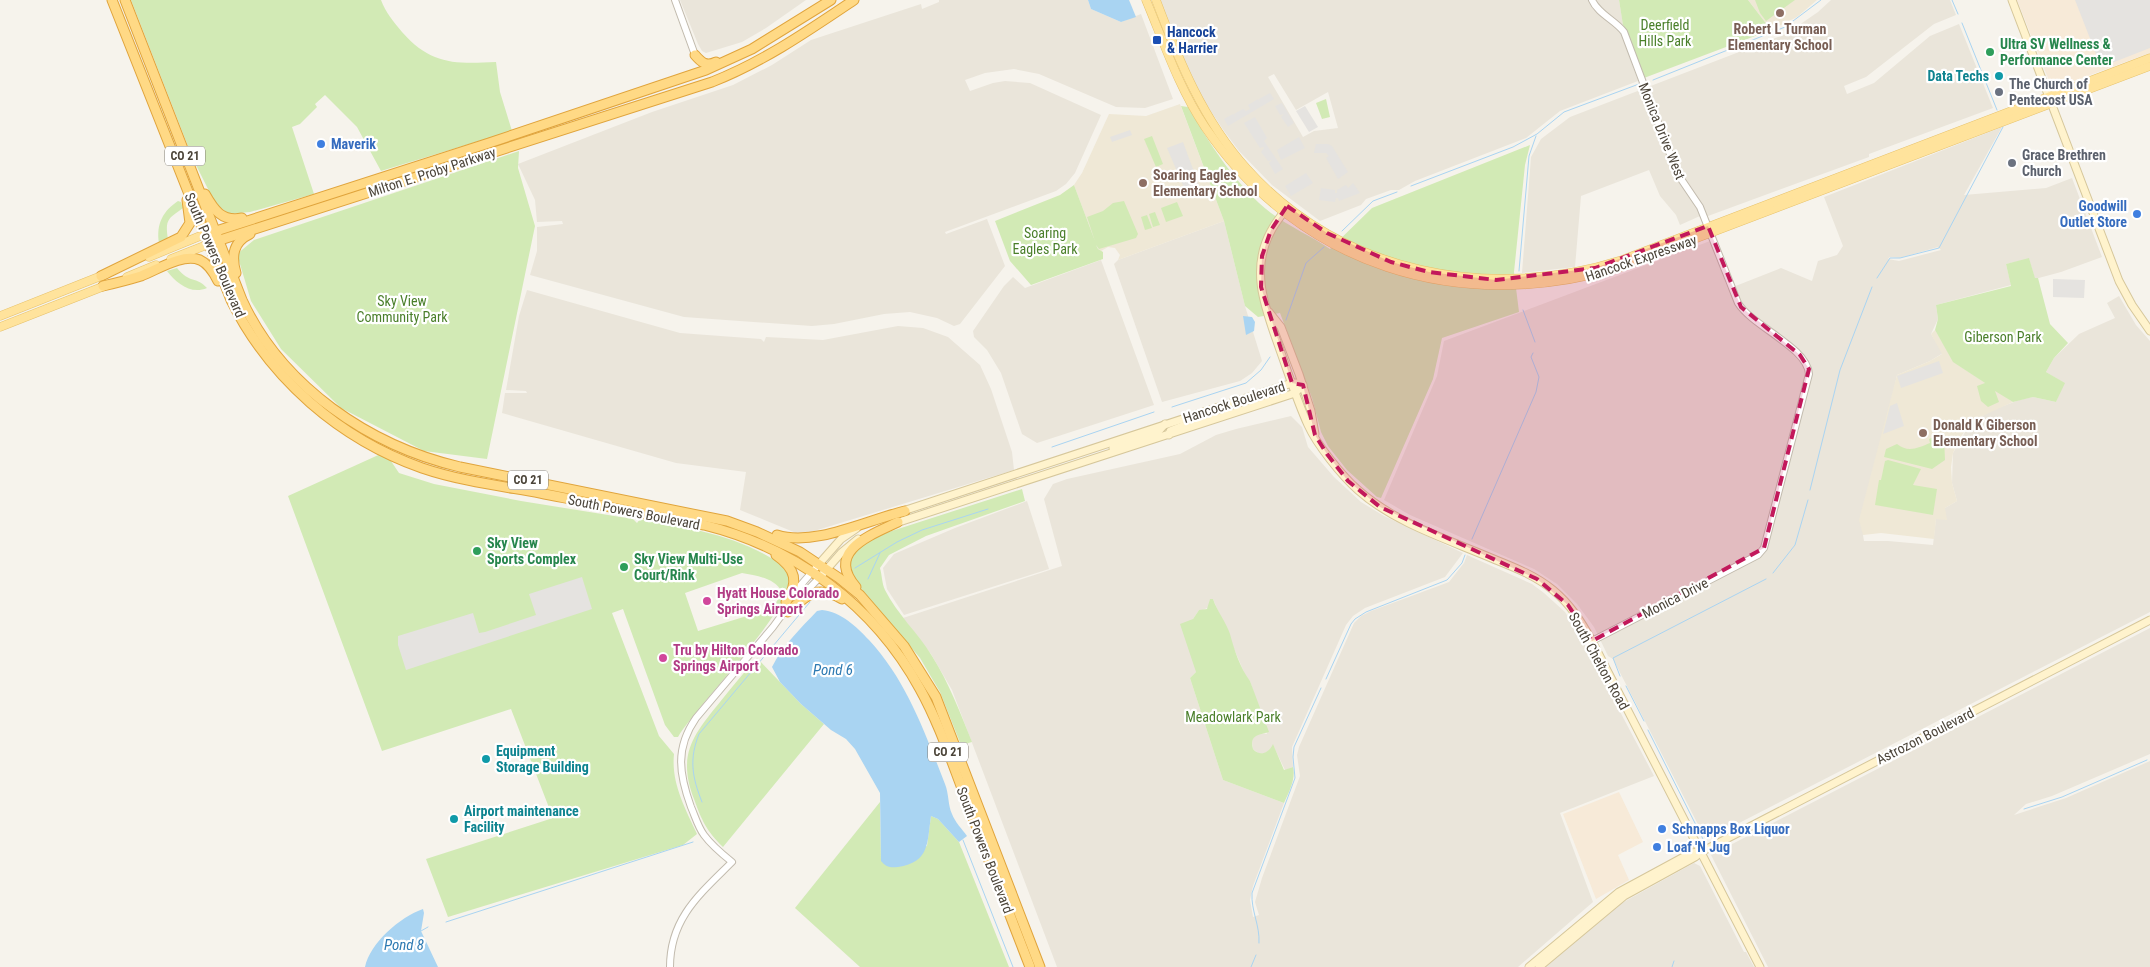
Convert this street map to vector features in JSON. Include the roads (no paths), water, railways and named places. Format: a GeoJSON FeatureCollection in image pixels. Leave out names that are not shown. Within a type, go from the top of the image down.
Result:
{"type":"FeatureCollection","features":[{"type":"Feature","properties":{"kind":"highway","name":"South Powers Boulevard"},"geometry":{"type":"LineString","coordinates":[[112,0],[239,316],[275,367],[311,403],[351,433],[398,458],[424,468],[460,478],[704,525],[741,535],[771,548],[816,574],[852,602],[876,627],[904,662],[932,714],[1030,967]]}},
{"type":"Feature","properties":{"kind":"highway","name":"South Powers Boulevard"},"geometry":{"type":"LineString","coordinates":[[125,0],[245,306],[261,333],[283,361],[323,400],[366,431],[406,450],[460,467],[727,521],[782,542],[823,567],[860,595],[899,639],[926,680],[942,711],[1040,967]]}},
{"type":"Feature","properties":{"kind":"highway","name":"Milton E. Proby Parkway"},"geometry":{"type":"LineString","coordinates":[[205,234],[669,83],[727,61],[765,42],[831,0]]}},
{"type":"Feature","properties":{"kind":"highway","name":"Milton E. Proby Parkway"},"geometry":{"type":"LineString","coordinates":[[209,244],[712,82],[743,69],[786,46],[854,0]]}},
{"type":"Feature","properties":{"kind":"highway"},"geometry":{"type":"LineString","coordinates":[[695,55],[702,63],[712,64],[758,42],[765,42]]}},
{"type":"Feature","properties":{"kind":"highway"},"geometry":{"type":"LineString","coordinates":[[669,83],[673,78],[690,71],[694,64],[695,55]]}},
{"type":"Feature","properties":{"kind":"highway"},"geometry":{"type":"LineString","coordinates":[[164,102],[204,193],[218,213],[226,218],[234,219],[293,205]]}},
{"type":"Feature","properties":{"kind":"highway"},"geometry":{"type":"LineString","coordinates":[[101,276],[181,237],[188,228],[190,212],[173,152]]}},
{"type":"Feature","properties":{"kind":"highway"},"geometry":{"type":"LineString","coordinates":[[261,333],[247,305],[236,275],[233,256],[235,248],[248,235],[319,208]]}},
{"type":"Feature","properties":{"kind":"highway"},"geometry":{"type":"LineString","coordinates":[[103,286],[141,276],[180,261],[199,260],[211,268],[239,316]]}},
{"type":"Feature","properties":{"kind":"highway"},"geometry":{"type":"LineString","coordinates":[[727,521],[799,540],[813,538],[904,510]]}},
{"type":"Feature","properties":{"kind":"highway"},"geometry":{"type":"LineString","coordinates":[[898,522],[857,544],[846,556],[845,567],[851,581],[879,611],[899,639]]}},
{"type":"Feature","properties":{"kind":"highway"},"geometry":{"type":"LineString","coordinates":[[741,535],[773,553],[790,567],[794,584],[786,602]]}},
{"type":"Feature","properties":{"kind":"highway"},"geometry":{"type":"LineString","coordinates":[[785,614],[810,594],[820,591],[828,592],[850,604],[876,627]]}},
{"type":"Feature","properties":{"kind":"main road","name":"Hancock Expressway"},"geometry":{"type":"LineString","coordinates":[[1146,0],[1176,73],[1204,126],[1248,181],[1285,209],[1363,251],[1391,262],[1448,276],[1496,280],[1551,276],[1595,268],[1622,260],[1709,230],[2050,100],[2150,58]]}},
{"type":"Feature","properties":{"kind":"main road","name":"Hancock Expressway"},"geometry":{"type":"LineString","coordinates":[[1156,0],[1184,72],[1212,122],[1247,169],[1285,209]]}},
{"type":"Feature","properties":{"kind":"main road"},"geometry":{"type":"LineString","coordinates":[[2012,0],[2119,281],[2132,306],[2150,331]]}},
{"type":"Feature","properties":{"kind":"main road","name":"Hancock Expressway"},"geometry":{"type":"LineString","coordinates":[[2050,100],[2150,66]]}},
{"type":"Feature","properties":{"kind":"main road","name":"South Chelton Road"},"geometry":{"type":"LineString","coordinates":[[1285,209],[1271,230],[1262,256],[1260,280],[1265,308],[1309,427],[1341,472],[1363,495],[1402,519],[1536,579],[1553,590],[1568,605],[1583,624],[1760,967]]}},
{"type":"Feature","properties":{"kind":"main road","name":"Milton E. Proby Parkway"},"geometry":{"type":"LineString","coordinates":[[0,316],[205,234]]}},
{"type":"Feature","properties":{"kind":"main road","name":"Milton E. Proby Parkway"},"geometry":{"type":"LineString","coordinates":[[0,327],[209,244]]}},
{"type":"Feature","properties":{"kind":"main road","name":"South Chelton Road"},"geometry":{"type":"LineString","coordinates":[[1265,308],[1281,327],[1303,385],[1311,411],[1315,434]]}},
{"type":"Feature","properties":{"kind":"main road","name":"Hancock Boulevard"},"geometry":{"type":"LineString","coordinates":[[816,574],[858,539],[898,522],[1295,393],[1303,385],[1292,382],[1025,472],[904,510],[848,534],[823,567]]}},
{"type":"Feature","properties":{"kind":"main road"},"geometry":{"type":"LineString","coordinates":[[1169,435],[1170,431],[1176,427],[1214,413],[1233,403]]}},
{"type":"Feature","properties":{"kind":"main road"},"geometry":{"type":"LineString","coordinates":[[1083,462],[1113,447],[1158,432],[1165,424]]}},
{"type":"Feature","properties":{"kind":"main road"},"geometry":{"type":"LineString","coordinates":[[1027,480],[1032,474],[1079,458],[1084,452]]}},
{"type":"Feature","properties":{"kind":"main road"},"geometry":{"type":"LineString","coordinates":[[1025,472],[1027,480]]}},
{"type":"Feature","properties":{"kind":"main road"},"geometry":{"type":"LineString","coordinates":[[969,499],[976,494],[1021,479],[1025,472]]}},
{"type":"Feature","properties":{"kind":"main road","name":"Astrozon Boulevard"},"geometry":{"type":"LineString","coordinates":[[1539,967],[1624,896],[1701,852],[2150,620]]}},
{"type":"Feature","properties":{"kind":"main road","name":"Astrozon Boulevard"},"geometry":{"type":"LineString","coordinates":[[1529,967],[1620,891],[1691,853],[1701,852]]}},
{"type":"Feature","properties":{"kind":"street"},"geometry":{"type":"LineString","coordinates":[[675,0],[695,55]]}},
{"type":"Feature","properties":{"kind":"street","name":"Monica Drive West"},"geometry":{"type":"LineString","coordinates":[[1592,0],[1598,9],[1624,32],[1677,174],[1684,186],[1698,202],[1741,307],[1748,315],[1800,355],[1809,369],[1767,541],[1758,555]]}},
{"type":"Feature","properties":{"kind":"street","name":"Monica Drive"},"geometry":{"type":"LineString","coordinates":[[1592,641],[1758,555]]}},
{"type":"Feature","properties":{"kind":"street"},"geometry":{"type":"LineString","coordinates":[[785,614],[786,602],[816,574]]}},
{"type":"Feature","properties":{"kind":"street"},"geometry":{"type":"LineString","coordinates":[[670,967],[672,942],[684,914],[692,903],[732,862],[713,846],[698,824],[682,781],[680,766],[682,749],[688,732],[696,718],[785,614],[816,574]]}},
{"type":"Feature","properties":{"kind":"water"},"geometry":{"type":"Polygon","coordinates":[[[1088,0],[1129,0],[1136,17],[1121,22],[1091,9],[1088,0]]]}},
{"type":"Feature","properties":{"kind":"water"},"geometry":{"type":"Polygon","coordinates":[[[1243,316],[1252,317],[1255,322],[1254,331],[1246,335],[1243,316]]]}},
{"type":"Feature","properties":{"kind":"water","name":"Pond 6"},"geometry":{"type":"Polygon","coordinates":[[[817,611],[829,611],[848,620],[869,640],[894,673],[914,708],[922,727],[945,784],[952,814],[967,836],[959,842],[938,819],[931,816],[925,850],[916,861],[893,867],[886,866],[881,861],[880,793],[855,749],[846,739],[831,730],[801,704],[780,682],[772,667],[781,651],[793,637],[817,611]]]}},
{"type":"Feature","properties":{"kind":"water","name":"Pond 8"},"geometry":{"type":"Polygon","coordinates":[[[423,909],[421,931],[438,967],[365,967],[373,949],[387,932],[405,918],[423,909]]]}},
{"type":"Feature","properties":{"kind":"waterway"},"geometry":{"type":"LineString","coordinates":[[1653,80],[1785,27],[1821,0]]}},
{"type":"Feature","properties":{"kind":"waterway"},"geometry":{"type":"LineString","coordinates":[[1952,0],[1958,14]]}},
{"type":"Feature","properties":{"kind":"waterway"},"geometry":{"type":"LineString","coordinates":[[1962,23],[1997,110]]}},
{"type":"Feature","properties":{"kind":"waterway"},"geometry":{"type":"LineString","coordinates":[[1411,186],[1513,147],[1537,134],[1564,112],[1639,84]]}},
{"type":"Feature","properties":{"kind":"waterway"},"geometry":{"type":"LineString","coordinates":[[1877,278],[1890,258],[1900,258],[1939,248],[2003,127]]}},
{"type":"Feature","properties":{"kind":"waterway"},"geometry":{"type":"LineString","coordinates":[[1519,271],[1529,156],[1536,136]]}},
{"type":"Feature","properties":{"kind":"waterway"},"geometry":{"type":"LineString","coordinates":[[1342,231],[1373,201],[1397,192]]}},
{"type":"Feature","properties":{"kind":"waterway"},"geometry":{"type":"LineString","coordinates":[[1286,320],[1306,263],[1324,247]]}},
{"type":"Feature","properties":{"kind":"waterway"},"geometry":{"type":"LineString","coordinates":[[1810,490],[1840,370],[1872,287]]}},
{"type":"Feature","properties":{"kind":"waterway"},"geometry":{"type":"LineString","coordinates":[[1523,310],[1535,342]]}},
{"type":"Feature","properties":{"kind":"waterway"},"geometry":{"type":"LineString","coordinates":[[1472,539],[1536,392],[1539,377],[1531,357],[1533,353]]}},
{"type":"Feature","properties":{"kind":"waterway"},"geometry":{"type":"LineString","coordinates":[[1172,407],[1246,383],[1261,370],[1270,357]]}},
{"type":"Feature","properties":{"kind":"waterway"},"geometry":{"type":"LineString","coordinates":[[1052,447],[1154,412]]}},
{"type":"Feature","properties":{"kind":"waterway"},"geometry":{"type":"LineString","coordinates":[[1773,573],[1795,545],[1808,500]]}},
{"type":"Feature","properties":{"kind":"waterway"},"geometry":{"type":"LineString","coordinates":[[855,568],[897,542],[922,530],[988,509]]}},
{"type":"Feature","properties":{"kind":"waterway"},"geometry":{"type":"LineString","coordinates":[[868,579],[880,553]]}},
{"type":"Feature","properties":{"kind":"waterway"},"geometry":{"type":"LineString","coordinates":[[1326,679],[1355,619],[1366,612],[1447,580],[1462,563],[1465,555]]}},
{"type":"Feature","properties":{"kind":"waterway"},"geometry":{"type":"LineString","coordinates":[[1620,676],[1613,658],[1766,579]]}},
{"type":"Feature","properties":{"kind":"waterway"},"geometry":{"type":"LineString","coordinates":[[702,802],[693,768],[694,752],[699,734],[810,602]]}},
{"type":"Feature","properties":{"kind":"waterway"},"geometry":{"type":"LineString","coordinates":[[1626,686],[1644,721]]}},
{"type":"Feature","properties":{"kind":"waterway"},"geometry":{"type":"LineString","coordinates":[[1259,943],[1252,893],[1295,778],[1294,747],[1321,688]]}},
{"type":"Feature","properties":{"kind":"waterway"},"geometry":{"type":"LineString","coordinates":[[1648,730],[1704,841]]}},
{"type":"Feature","properties":{"kind":"waterway"},"geometry":{"type":"LineString","coordinates":[[2024,809],[2062,797],[2147,760]]}},
{"type":"Feature","properties":{"kind":"waterway"},"geometry":{"type":"LineString","coordinates":[[963,840],[1013,967]]}},
{"type":"Feature","properties":{"kind":"waterway"},"geometry":{"type":"LineString","coordinates":[[446,922],[693,842]]}},
{"type":"Feature","properties":{"kind":"waterway"},"geometry":{"type":"LineString","coordinates":[[421,931],[428,927]]}},
{"type":"Feature","properties":{"kind":"waterway"},"geometry":{"type":"LineString","coordinates":[[1251,967],[1256,955]]}},
{"type":"Feature","properties":{"kind":"waterway"},"geometry":{"type":"LineString","coordinates":[[1672,967],[1674,961]]}},
{"type":"Feature","properties":{"kind":"place","name":"Robert L Turman Elementary School"},"geometry":{"type":"Point","coordinates":[1780,13]}},
{"type":"Feature","properties":{"kind":"place","name":"Hancock & Harrier"},"geometry":{"type":"Point","coordinates":[1157,40]}},
{"type":"Feature","properties":{"kind":"place","name":"Ultra SV Wellness & Performance Center"},"geometry":{"type":"Point","coordinates":[1990,52]}},
{"type":"Feature","properties":{"kind":"place","name":"Data Techs"},"geometry":{"type":"Point","coordinates":[1999,76]}},
{"type":"Feature","properties":{"kind":"place","name":"The Church of Pentecost USA"},"geometry":{"type":"Point","coordinates":[1999,92]}},
{"type":"Feature","properties":{"kind":"place","name":"Maverik"},"geometry":{"type":"Point","coordinates":[321,144]}},
{"type":"Feature","properties":{"kind":"place","name":"Grace Brethren Church"},"geometry":{"type":"Point","coordinates":[2012,163]}},
{"type":"Feature","properties":{"kind":"place","name":"Soaring Eagles Elementary School"},"geometry":{"type":"Point","coordinates":[1143,183]}},
{"type":"Feature","properties":{"kind":"place","name":"Goodwill Outlet Store"},"geometry":{"type":"Point","coordinates":[2137,214]}},
{"type":"Feature","properties":{"kind":"place","name":"Donald K Giberson Elementary School"},"geometry":{"type":"Point","coordinates":[1923,433]}},
{"type":"Feature","properties":{"kind":"place","name":"Sky View Sports Complex"},"geometry":{"type":"Point","coordinates":[477,551]}},
{"type":"Feature","properties":{"kind":"place","name":"Sky View Multi-Use Court/Rink"},"geometry":{"type":"Point","coordinates":[624,567]}},
{"type":"Feature","properties":{"kind":"place","name":"Hyatt House Colorado Springs Airport"},"geometry":{"type":"Point","coordinates":[707,601]}},
{"type":"Feature","properties":{"kind":"place","name":"Tru by Hilton Colorado Springs Airport"},"geometry":{"type":"Point","coordinates":[663,658]}},
{"type":"Feature","properties":{"kind":"place","name":"Equipment Storage Building"},"geometry":{"type":"Point","coordinates":[486,759]}},
{"type":"Feature","properties":{"kind":"place","name":"Airport maintenance Facility"},"geometry":{"type":"Point","coordinates":[454,819]}},
{"type":"Feature","properties":{"kind":"place","name":"Schnapps Box Liquor"},"geometry":{"type":"Point","coordinates":[1662,829]}},
{"type":"Feature","properties":{"kind":"place","name":"Loaf 'N Jug"},"geometry":{"type":"Point","coordinates":[1657,847]}},
{"type":"Feature","properties":{"kind":"park label","name":"Deerfield Hills Park"},"geometry":{"type":"Point","coordinates":[1665,33]}},
{"type":"Feature","properties":{"kind":"park label","name":"Soaring Eagles Park"},"geometry":{"type":"Point","coordinates":[1045,242]}},
{"type":"Feature","properties":{"kind":"park label","name":"Sky View Community Park"},"geometry":{"type":"Point","coordinates":[402,310]}},
{"type":"Feature","properties":{"kind":"park label","name":"Giberson Park"},"geometry":{"type":"Point","coordinates":[2003,337]}},
{"type":"Feature","properties":{"kind":"park label","name":"Meadowlark Park"},"geometry":{"type":"Point","coordinates":[1233,717]}}]}
